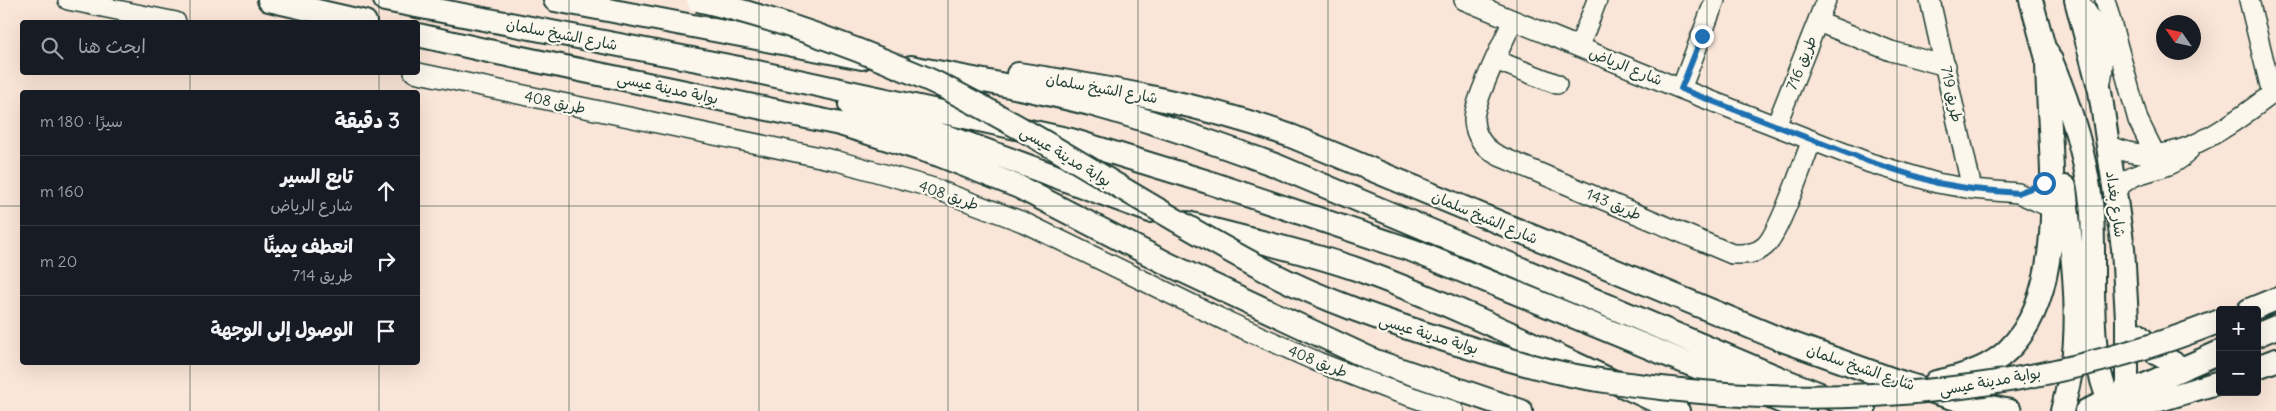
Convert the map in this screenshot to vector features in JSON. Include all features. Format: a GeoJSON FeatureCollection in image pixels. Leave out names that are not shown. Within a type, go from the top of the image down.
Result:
{"type":"FeatureCollection","features":[{"type":"Feature","properties":{"kind":"main road"},"geometry":{"type":"LineString","coordinates":[[269,0],[356,20]]}},
{"type":"Feature","properties":{"kind":"main road","name":"شارع الشيخ سلمان"},"geometry":{"type":"LineString","coordinates":[[385,0],[739,68],[1071,140],[1208,182],[1414,251],[1804,411]]}},
{"type":"Feature","properties":{"kind":"main road","name":"شارع الشيخ سلمان"},"geometry":{"type":"LineString","coordinates":[[555,0],[948,74],[1092,105],[1223,146],[1275,165],[1784,380],[1864,411]]}},
{"type":"Feature","properties":{"kind":"main road","name":"بوابة مدينة عيسى"},"geometry":{"type":"LineString","coordinates":[[698,0],[816,33],[939,84],[1003,118],[1200,235],[1327,300],[1392,324],[1556,372],[1601,381],[1713,394],[1788,397],[1917,393],[2014,378],[2110,357],[2188,334],[2216,323]]}},
{"type":"Feature","properties":{"kind":"main road"},"geometry":{"type":"LineString","coordinates":[[2031,0],[2047,52],[2072,112],[2084,157],[2091,202],[2094,247],[2095,328],[2099,371],[2119,406]]}},
{"type":"Feature","properties":{"kind":"main road","name":"شارع بغداد"},"geometry":{"type":"LineString","coordinates":[[2076,0],[2100,91],[2123,248],[2127,319],[2119,406]]}},
{"type":"Feature","properties":{"kind":"main road","name":"بوابة مدينة عيسى"},"geometry":{"type":"LineString","coordinates":[[420,35],[840,124],[939,155],[1019,188],[1168,264],[1375,361],[1521,411]]}},
{"type":"Feature","properties":{"kind":"main road"},"geometry":{"type":"LineString","coordinates":[[1897,381],[1930,384],[1958,378],[1989,364],[2007,352],[2018,339],[2041,298],[2051,239],[2052,208],[2047,52]]}},
{"type":"Feature","properties":{"kind":"main road"},"geometry":{"type":"LineString","coordinates":[[2047,52],[2061,134],[2076,294],[2075,342],[2069,383],[2062,411]]}},
{"type":"Feature","properties":{"kind":"main road","name":"شارع الشيخ سلمان"},"geometry":{"type":"LineString","coordinates":[[739,68],[960,141],[1163,215],[1302,251],[1353,268],[1497,325],[1678,411]]}},
{"type":"Feature","properties":{"kind":"main road","name":"شارع الشيخ سلمان"},"geometry":{"type":"LineString","coordinates":[[948,74],[968,70],[988,70],[1048,78],[1171,101],[1254,123],[1291,136],[1782,340],[1897,381],[1966,402],[2010,411]]}},
{"type":"Feature","properties":{"kind":"main road"},"geometry":{"type":"LineString","coordinates":[[2259,306],[2276,299]]}},
{"type":"Feature","properties":{"kind":"main road"},"geometry":{"type":"LineString","coordinates":[[2127,319],[2144,343],[2156,354],[2182,368]]}},
{"type":"Feature","properties":{"kind":"main road"},"geometry":{"type":"LineString","coordinates":[[2261,333],[2276,327]]}},
{"type":"Feature","properties":{"kind":"main road"},"geometry":{"type":"LineString","coordinates":[[2119,406],[2182,368],[2216,354]]}},
{"type":"Feature","properties":{"kind":"main road"},"geometry":{"type":"LineString","coordinates":[[2261,366],[2276,360]]}},
{"type":"Feature","properties":{"kind":"main road"},"geometry":{"type":"LineString","coordinates":[[2086,411],[2119,406],[2216,383]]}},
{"type":"Feature","properties":{"kind":"street"},"geometry":{"type":"LineString","coordinates":[[68,0],[166,20]]}},
{"type":"Feature","properties":{"kind":"street","name":"شارع الرياض"},"geometry":{"type":"LineString","coordinates":[[1464,0],[1681,89],[1903,174],[1972,189],[2018,193],[2052,208]]}},
{"type":"Feature","properties":{"kind":"street"},"geometry":{"type":"LineString","coordinates":[[1579,47],[1598,0]]}},
{"type":"Feature","properties":{"kind":"street"},"geometry":{"type":"LineString","coordinates":[[1681,89],[1715,0]]}},
{"type":"Feature","properties":{"kind":"street","name":"طريق 716"},"geometry":{"type":"LineString","coordinates":[[1776,126],[1826,0]]}},
{"type":"Feature","properties":{"kind":"street","name":"طريق 719"},"geometry":{"type":"LineString","coordinates":[[1930,0],[1972,189]]}},
{"type":"Feature","properties":{"kind":"street"},"geometry":{"type":"LineString","coordinates":[[2105,0],[2138,120],[2155,154]]}},
{"type":"Feature","properties":{"kind":"street"},"geometry":{"type":"LineString","coordinates":[[2107,144],[2133,154],[2155,154],[2192,146],[2220,131],[2274,92],[2249,0]]}},
{"type":"Feature","properties":{"kind":"street","name":"طريق 143"},"geometry":{"type":"LineString","coordinates":[[1513,20],[1474,114],[1477,135],[1486,148],[1499,156],[1732,254],[1750,254],[1765,246],[1776,228],[1812,140]]}},
{"type":"Feature","properties":{"kind":"street"},"geometry":{"type":"LineString","coordinates":[[1818,22],[1891,51],[1946,66]]}},
{"type":"Feature","properties":{"kind":"street"},"geometry":{"type":"LineString","coordinates":[[1495,60],[1557,84]]}},
{"type":"Feature","properties":{"kind":"street","name":"طريق 408"},"geometry":{"type":"LineString","coordinates":[[420,73],[834,160],[930,187],[1023,222],[1226,322],[1303,356],[1384,388],[1454,411]]}},
{"type":"Feature","properties":{"kind":"street"},"geometry":{"type":"LineString","coordinates":[[2115,192],[2124,181],[2136,174],[2174,164],[2192,146]]}},
{"type":"Feature","properties":{"kind":"street","name":"شارع الرياض"},"geometry":{"type":"LineString","coordinates":[[2018,193],[2051,178]]}},
{"type":"Feature","properties":{"kind":"route"},"geometry":{"type":"LineString","coordinates":[[1702,36],[1681,89],[1870,162],[1903,174],[1937,183],[1995,192],[2018,193],[2044,183]]}}]}
